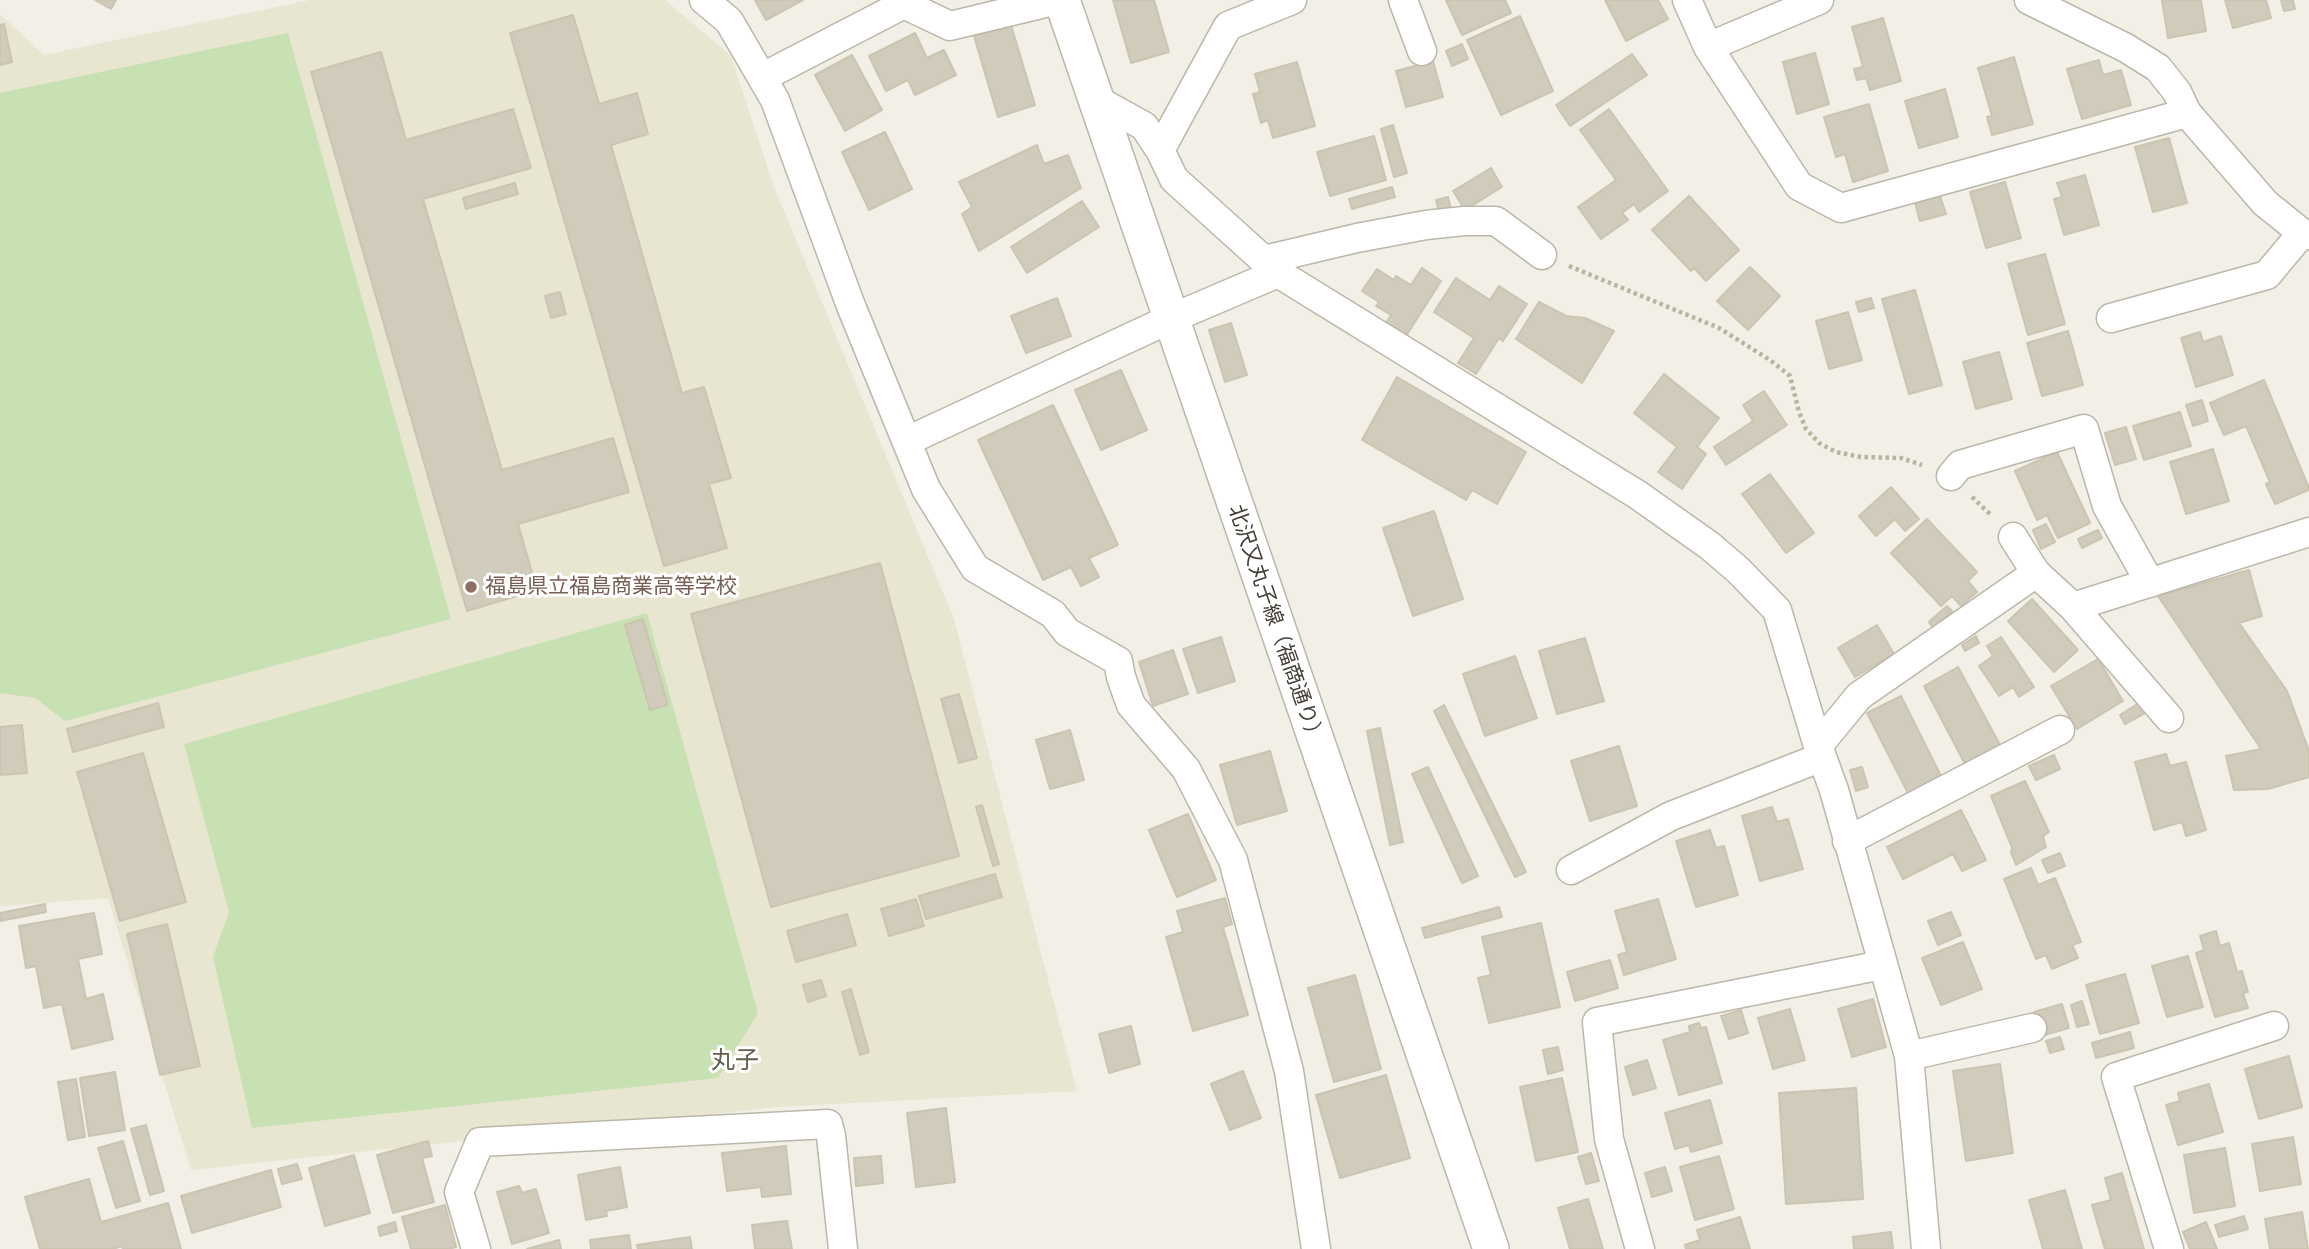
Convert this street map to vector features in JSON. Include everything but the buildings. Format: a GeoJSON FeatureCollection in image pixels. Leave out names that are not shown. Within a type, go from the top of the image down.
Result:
{"type":"FeatureCollection","features":[{"type":"Feature","properties":{"kind":"street"},"geometry":{"type":"LineString","coordinates":[[704,0],[729,21],[775,100],[850,306],[926,488],[975,568],[1053,614],[1067,632],[1118,661],[1131,705],[1186,769],[1233,860],[1289,1071],[1316,1249]]}},
{"type":"Feature","properties":{"kind":"street"},"geometry":{"type":"LineString","coordinates":[[763,77],[904,4],[950,26],[1060,0]]}},
{"type":"Feature","properties":{"kind":"street","name":"北沢又丸子線（福商通り）"},"geometry":{"type":"LineString","coordinates":[[1060,0],[1491,1249]]}},
{"type":"Feature","properties":{"kind":"street"},"geometry":{"type":"LineString","coordinates":[[1160,150],[1228,26],[1292,0]]}},
{"type":"Feature","properties":{"kind":"street"},"geometry":{"type":"LineString","coordinates":[[1403,0],[1422,51]]}},
{"type":"Feature","properties":{"kind":"street"},"geometry":{"type":"LineString","coordinates":[[1687,0],[1708,47],[1798,186],[1841,208],[2187,113]]}},
{"type":"Feature","properties":{"kind":"street"},"geometry":{"type":"LineString","coordinates":[[1708,47],[1819,0]]}},
{"type":"Feature","properties":{"kind":"street"},"geometry":{"type":"LineString","coordinates":[[2029,0],[2126,48],[2158,68],[2177,92],[2187,113],[2265,203],[2305,234],[2267,275],[2111,318]]}},
{"type":"Feature","properties":{"kind":"street"},"geometry":{"type":"LineString","coordinates":[[1095,99],[1144,126],[1160,150],[1174,179],[1271,267],[1638,495],[1710,546],[1777,610],[1833,790],[1909,1056],[1926,1249]]}},
{"type":"Feature","properties":{"kind":"street"},"geometry":{"type":"LineString","coordinates":[[906,441],[1170,319],[1271,267],[1357,238],[1426,225],[1496,221],[1542,255]]}},
{"type":"Feature","properties":{"kind":"street"},"geometry":{"type":"LineString","coordinates":[[1951,476],[1960,465],[2084,429],[2107,506],[2150,583]]}},
{"type":"Feature","properties":{"kind":"street"},"geometry":{"type":"LineString","coordinates":[[2073,607],[2309,532]]}},
{"type":"Feature","properties":{"kind":"street"},"geometry":{"type":"LineString","coordinates":[[2013,537],[2036,573],[2073,607],[2169,718]]}},
{"type":"Feature","properties":{"kind":"street"},"geometry":{"type":"LineString","coordinates":[[1572,870],[1671,816],[1820,751],[1859,696],[2036,573]]}},
{"type":"Feature","properties":{"kind":"street"},"geometry":{"type":"LineString","coordinates":[[1847,841],[2060,730]]}},
{"type":"Feature","properties":{"kind":"street"},"geometry":{"type":"LineString","coordinates":[[1640,1249],[1609,1139],[1597,1022],[1882,965]]}},
{"type":"Feature","properties":{"kind":"street"},"geometry":{"type":"LineString","coordinates":[[2169,1249],[2116,1077],[2274,1026]]}},
{"type":"Feature","properties":{"kind":"street"},"geometry":{"type":"LineString","coordinates":[[1909,1056],[2032,1028]]}},
{"type":"Feature","properties":{"kind":"street"},"geometry":{"type":"LineString","coordinates":[[476,1249],[459,1192],[480,1142],[828,1124],[844,1249]]}},
{"type":"Feature","properties":{"kind":"path"},"geometry":{"type":"LineString","coordinates":[[1542,255],[1718,328],[1770,360],[1790,376],[1806,429],[1819,443],[1836,452],[1861,457],[1901,458],[1951,476],[2013,537]]}},
{"type":"Feature","properties":{"kind":"shaded area","name":"福島県立福島商業高等学校"},"geometry":{"type":"Polygon","coordinates":[[[310,0],[665,0],[731,56],[774,187],[954,619],[1077,1091],[778,1107],[191,1170],[108,898],[0,906],[0,14],[44,55],[310,0]]]}},
{"type":"Feature","properties":{"kind":"green space"},"geometry":{"type":"Polygon","coordinates":[[[288,33],[451,619],[65,721],[35,698],[0,693],[0,93],[288,33]]]}},
{"type":"Feature","properties":{"kind":"green space"},"geometry":{"type":"Polygon","coordinates":[[[647,613],[758,1013],[718,1078],[252,1128],[213,957],[229,912],[184,744],[647,613]]]}},
{"type":"Feature","properties":{"kind":"place","name":"福島県立福島商業高等学校"},"geometry":{"type":"Point","coordinates":[471,587]}},
{"type":"Feature","properties":{"kind":"district","name":"丸子"},"geometry":{"type":"Point","coordinates":[735,1062]}}]}
